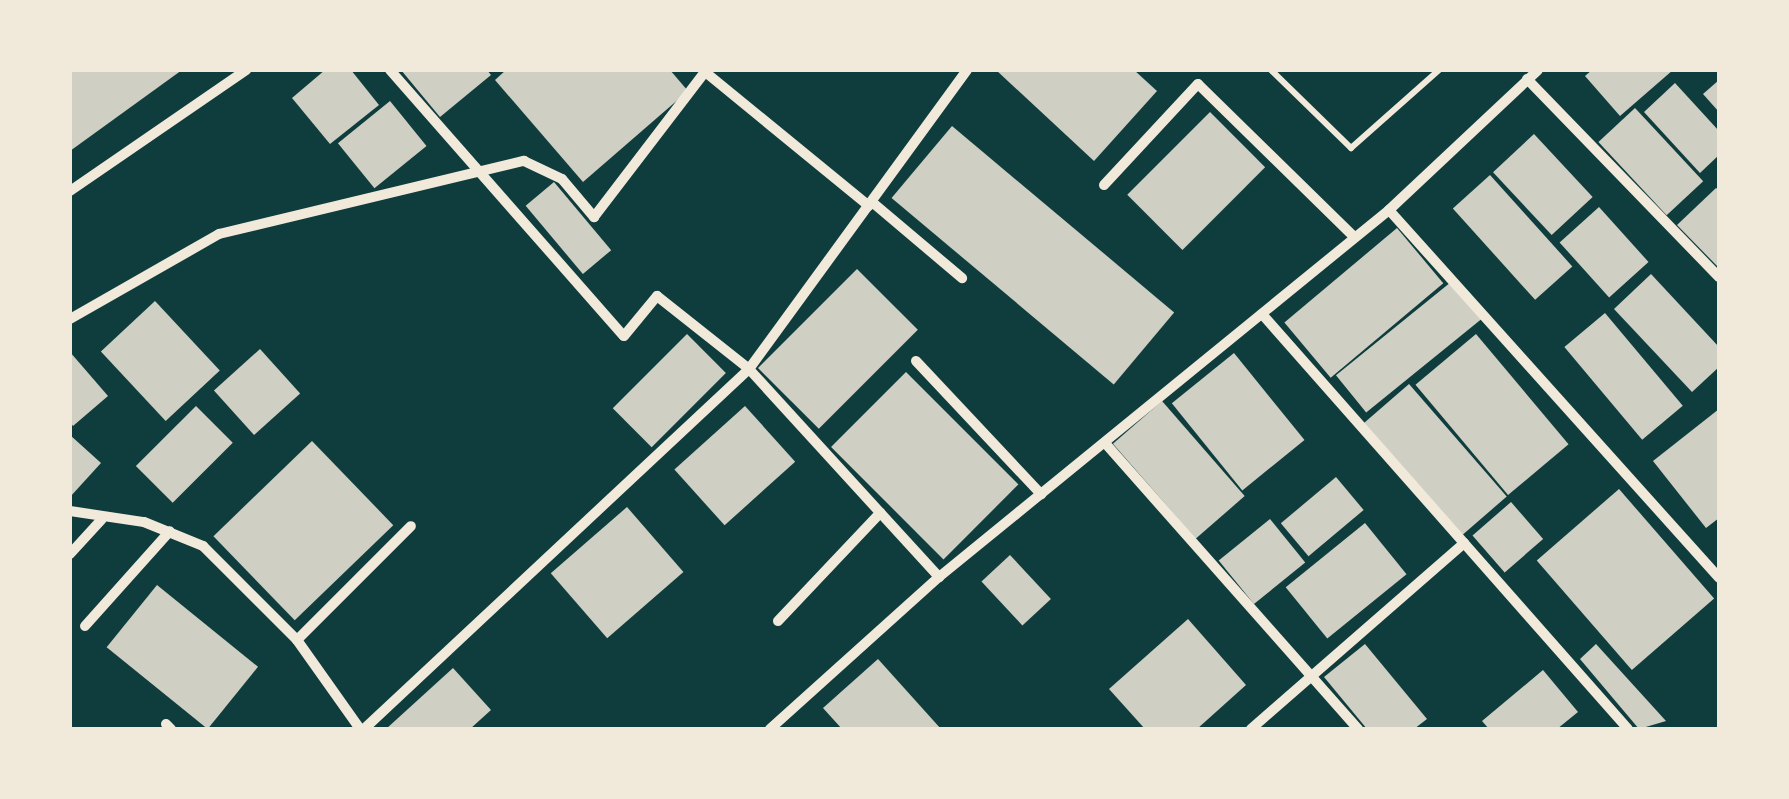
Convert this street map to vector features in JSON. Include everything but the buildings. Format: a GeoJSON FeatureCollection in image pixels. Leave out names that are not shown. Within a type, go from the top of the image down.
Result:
{"type":"FeatureCollection","features":[{"type":"Feature","properties":{"kind":"street"},"geometry":{"type":"LineString","coordinates":[[70,191],[246,70]]}},
{"type":"Feature","properties":{"kind":"street"},"geometry":{"type":"LineString","coordinates":[[390,70],[624,336],[657,296],[749,370],[939,577]]}},
{"type":"Feature","properties":{"kind":"street"},"geometry":{"type":"LineString","coordinates":[[70,511],[170,531],[203,546],[297,640],[362,729],[749,370],[967,70]]}},
{"type":"Feature","properties":{"kind":"street"},"geometry":{"type":"LineString","coordinates":[[770,729],[939,577],[1262,314],[1352,235],[1390,210],[1538,70]]}},
{"type":"Feature","properties":{"kind":"street"},"geometry":{"type":"LineString","coordinates":[[70,320],[219,234],[478,172],[540,162],[594,217],[704,71],[962,278]]}},
{"type":"Feature","properties":{"kind":"street"},"geometry":{"type":"LineString","coordinates":[[1527,80],[1719,277]]}},
{"type":"Feature","properties":{"kind":"street"},"geometry":{"type":"LineString","coordinates":[[1104,186],[1198,84],[1352,235]]}},
{"type":"Feature","properties":{"kind":"street"},"geometry":{"type":"LineString","coordinates":[[1390,210],[1719,578]]}},
{"type":"Feature","properties":{"kind":"street"},"geometry":{"type":"LineString","coordinates":[[1262,314],[1628,729]]}},
{"type":"Feature","properties":{"kind":"street"},"geometry":{"type":"LineString","coordinates":[[916,361],[1041,494]]}},
{"type":"Feature","properties":{"kind":"street"},"geometry":{"type":"LineString","coordinates":[[1105,442],[1358,729]]}},
{"type":"Feature","properties":{"kind":"street"},"geometry":{"type":"LineString","coordinates":[[778,621],[880,513]]}},
{"type":"Feature","properties":{"kind":"street"},"geometry":{"type":"LineString","coordinates":[[70,554],[102,519]]}},
{"type":"Feature","properties":{"kind":"street"},"geometry":{"type":"LineString","coordinates":[[297,640],[410,526]]}},
{"type":"Feature","properties":{"kind":"street"},"geometry":{"type":"LineString","coordinates":[[85,626],[170,531]]}},
{"type":"Feature","properties":{"kind":"street"},"geometry":{"type":"LineString","coordinates":[[1251,729],[1464,544]]}},
{"type":"Feature","properties":{"kind":"path"},"geometry":{"type":"LineString","coordinates":[[1270,70],[1352,148],[1440,70]]}}]}
